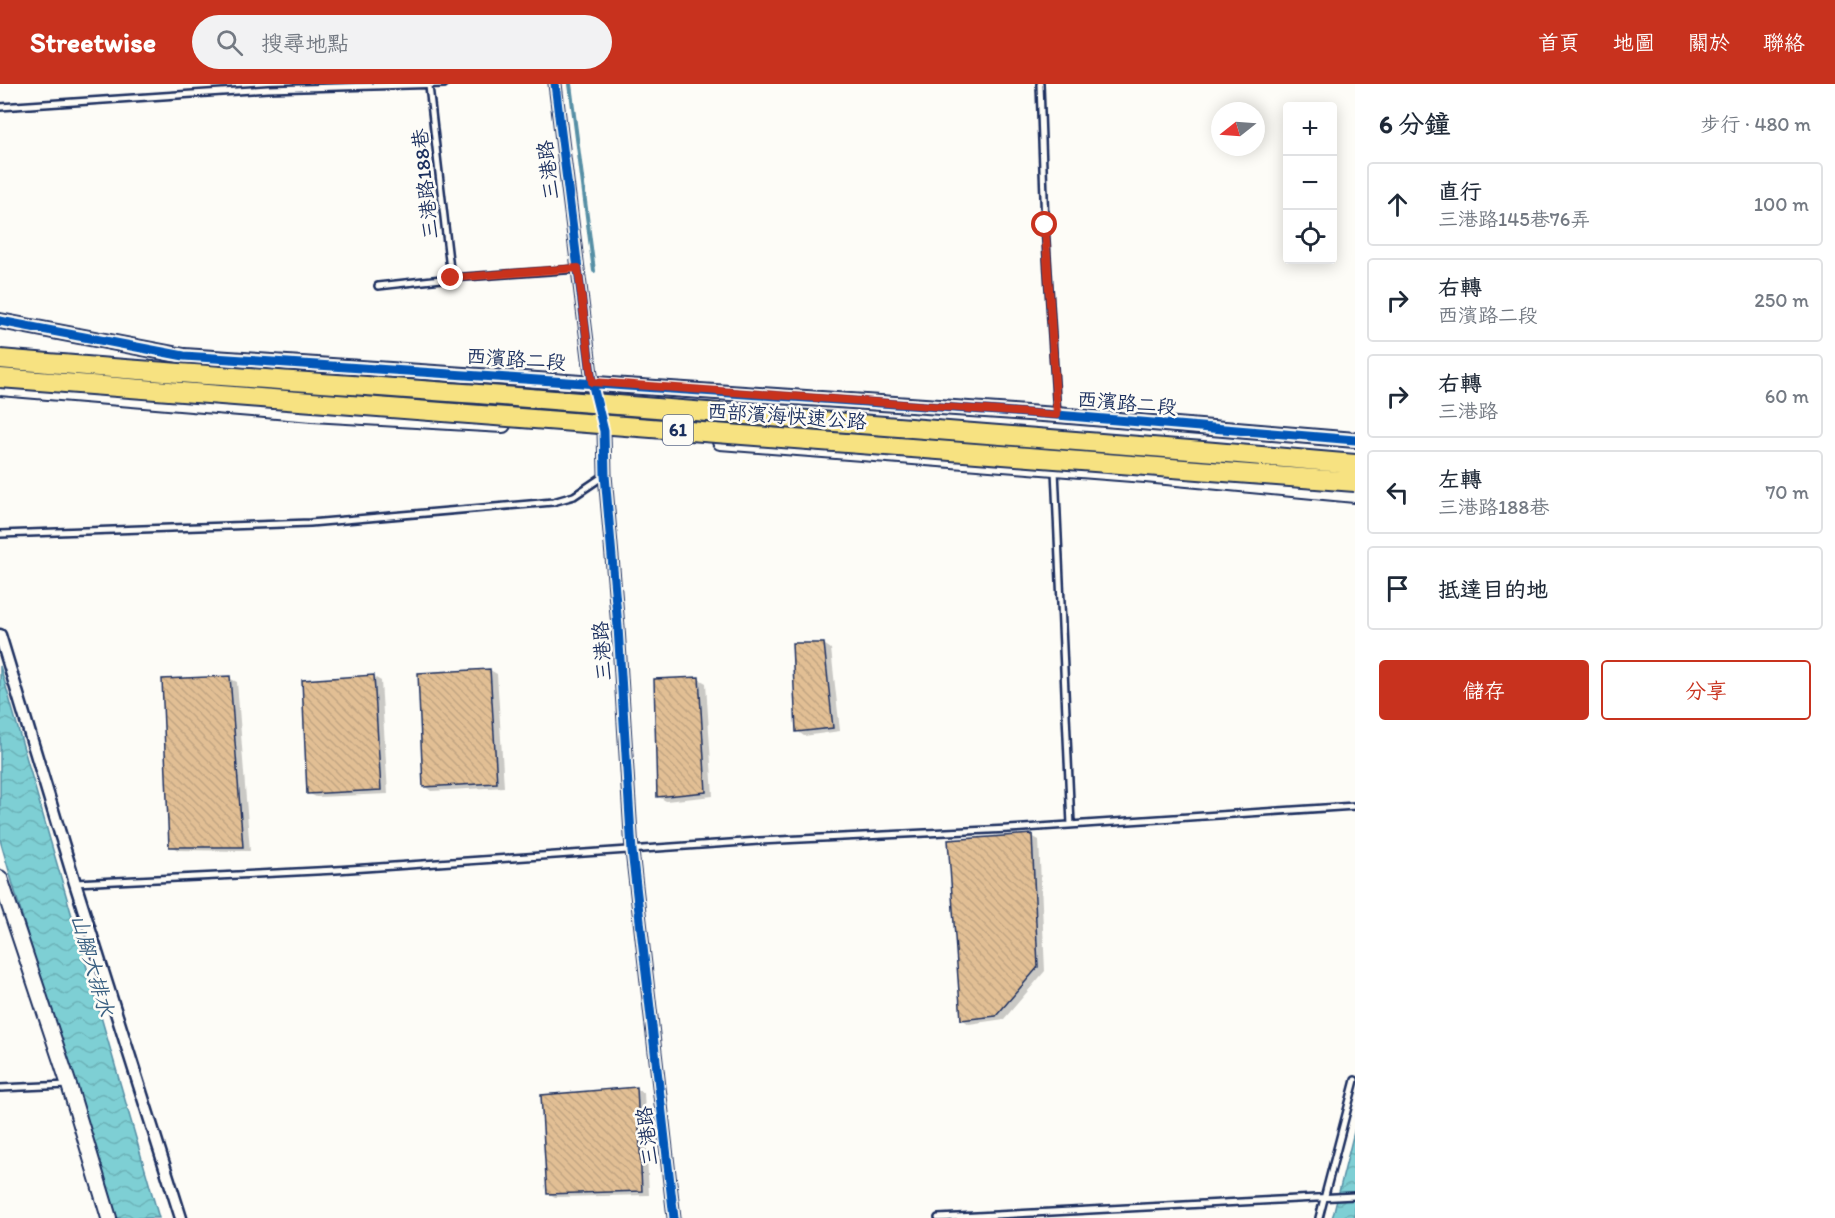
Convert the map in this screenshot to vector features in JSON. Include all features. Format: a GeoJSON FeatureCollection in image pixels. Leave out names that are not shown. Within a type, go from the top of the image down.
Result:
{"type":"FeatureCollection","features":[{"type":"Feature","properties":{"kind":"highway","name":"西部濱海快速公路"},"geometry":{"type":"LineString","coordinates":[[0,359],[211,377],[1053,437],[1355,464]]}},
{"type":"Feature","properties":{"kind":"highway","name":"西部濱海快速公路"},"geometry":{"type":"LineString","coordinates":[[0,378],[1355,482]]}},
{"type":"Feature","properties":{"kind":"street","name":"三港路"},"geometry":{"type":"LineString","coordinates":[[555,84],[592,382],[604,431],[605,475],[618,627],[632,850],[674,1218]]}},
{"type":"Feature","properties":{"kind":"street","name":"西濱路二段"},"geometry":{"type":"LineString","coordinates":[[0,321],[184,356],[1057,415],[1355,440]]}},
{"type":"Feature","properties":{"kind":"street"},"geometry":{"type":"LineString","coordinates":[[0,388],[312,414],[604,431],[770,447],[1055,468],[1355,495]]}},
{"type":"Feature","properties":{"kind":"street"},"geometry":{"type":"LineString","coordinates":[[1055,468],[1057,415]]}},
{"type":"Feature","properties":{"kind":"street"},"geometry":{"type":"LineString","coordinates":[[0,635],[75,883],[181,1218]]}},
{"type":"Feature","properties":{"kind":"street"},"geometry":{"type":"LineString","coordinates":[[0,878],[69,1085],[109,1218]]}},
{"type":"Feature","properties":{"kind":"lane"},"geometry":{"type":"LineString","coordinates":[[0,107],[268,89],[444,84]]}},
{"type":"Feature","properties":{"kind":"lane"},"geometry":{"type":"LineString","coordinates":[[1040,84],[1045,225],[1057,415]]}},
{"type":"Feature","properties":{"kind":"lane","name":"三港路188巷"},"geometry":{"type":"LineString","coordinates":[[429,86],[451,278]]}},
{"type":"Feature","properties":{"kind":"lane"},"geometry":{"type":"LineString","coordinates":[[378,286],[578,268]]}},
{"type":"Feature","properties":{"kind":"lane"},"geometry":{"type":"LineString","coordinates":[[1055,468],[1071,825]]}},
{"type":"Feature","properties":{"kind":"lane"},"geometry":{"type":"LineString","coordinates":[[0,534],[310,523],[553,502],[574,496],[605,475]]}},
{"type":"Feature","properties":{"kind":"lane"},"geometry":{"type":"LineString","coordinates":[[75,883],[336,870],[759,841],[871,837],[1355,806]]}},
{"type":"Feature","properties":{"kind":"lane"},"geometry":{"type":"LineString","coordinates":[[1319,1218],[1355,1080]]}},
{"type":"Feature","properties":{"kind":"lane"},"geometry":{"type":"LineString","coordinates":[[0,1088],[69,1085]]}},
{"type":"Feature","properties":{"kind":"lane"},"geometry":{"type":"LineString","coordinates":[[938,1218],[1355,1196]]}},
{"type":"Feature","properties":{"kind":"water"},"geometry":{"type":"Polygon","coordinates":[[[0,666],[159,1218],[110,1218],[0,840],[0,666]]]}},
{"type":"Feature","properties":{"kind":"water"},"geometry":{"type":"Polygon","coordinates":[[[1355,1128],[1355,1218],[1332,1218],[1334,1212],[1355,1128]]]}},
{"type":"Feature","properties":{"kind":"building"},"geometry":{"type":"Polygon","coordinates":[[[792,643],[824,643],[833,728],[796,732],[792,643]]]}},
{"type":"Feature","properties":{"kind":"building"},"geometry":{"type":"Polygon","coordinates":[[[490,669],[497,783],[423,787],[418,673],[490,669]]]}},
{"type":"Feature","properties":{"kind":"building"},"geometry":{"type":"Polygon","coordinates":[[[374,675],[381,790],[307,794],[302,680],[374,675]]]}},
{"type":"Feature","properties":{"kind":"building"},"geometry":{"type":"Polygon","coordinates":[[[230,676],[243,847],[169,847],[162,679],[230,676]]]}},
{"type":"Feature","properties":{"kind":"building"},"geometry":{"type":"Polygon","coordinates":[[[699,677],[706,792],[657,797],[654,679],[699,677]]]}},
{"type":"Feature","properties":{"kind":"building"},"geometry":{"type":"Polygon","coordinates":[[[1032,834],[1038,967],[996,1016],[961,1020],[948,840],[1032,834]]]}},
{"type":"Feature","properties":{"kind":"building"},"geometry":{"type":"Polygon","coordinates":[[[637,1087],[642,1191],[547,1194],[541,1095],[637,1087]]]}},
{"type":"Feature","properties":{"kind":"waterway"},"geometry":{"type":"LineString","coordinates":[[570,84],[594,271]]}},
{"type":"Feature","properties":{"kind":"cycle path"},"geometry":{"type":"LineString","coordinates":[[555,84],[592,382],[604,431],[605,475],[618,627],[632,851],[674,1218]]}},
{"type":"Feature","properties":{"kind":"cycle path"},"geometry":{"type":"LineString","coordinates":[[0,321],[184,356],[1057,415],[1355,440]]}},
{"type":"Feature","properties":{"kind":"route"},"geometry":{"type":"LineString","coordinates":[[451,278],[578,268],[592,382],[1057,415],[1045,225]]}},
{"type":"Feature","properties":{"kind":"water label","name":"山腳大排水"},"geometry":{"type":"Point","coordinates":[93,965]}}]}
